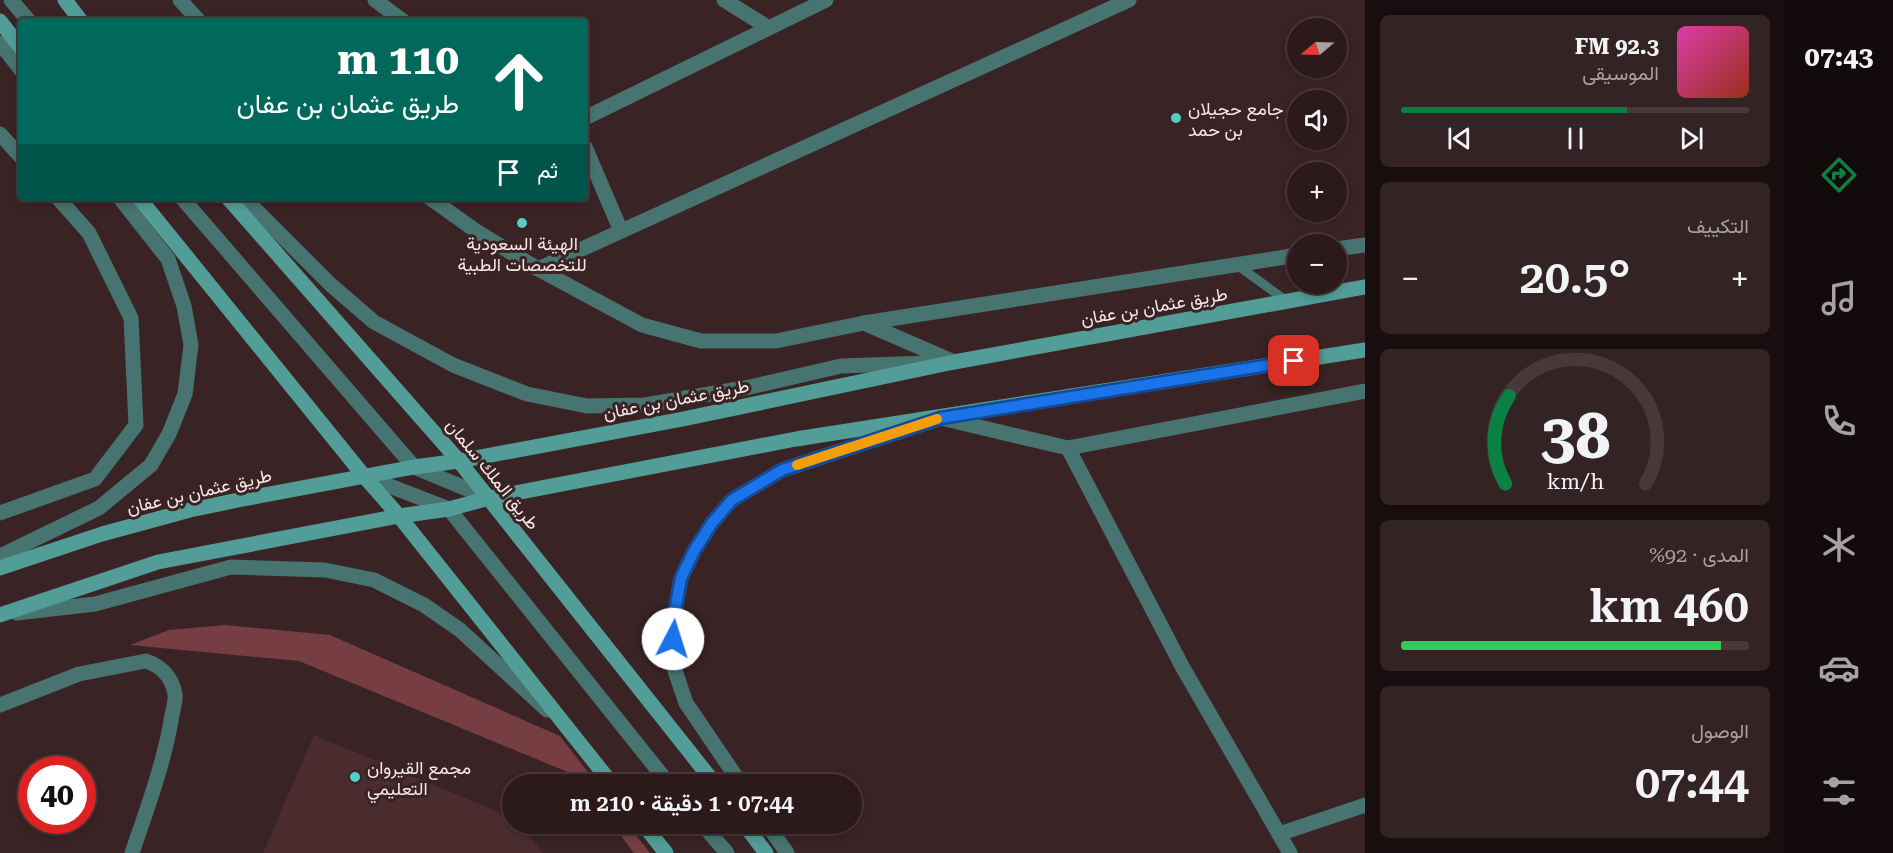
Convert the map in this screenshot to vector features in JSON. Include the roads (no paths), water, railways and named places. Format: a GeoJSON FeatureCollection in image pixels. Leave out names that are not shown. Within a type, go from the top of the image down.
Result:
{"type":"FeatureCollection","features":[{"type":"Feature","properties":{"kind":"main road"},"geometry":{"type":"LineString","coordinates":[[66,1],[79,18]]}},
{"type":"Feature","properties":{"kind":"main road"},"geometry":{"type":"LineString","coordinates":[[0,21],[18,44]]}},
{"type":"Feature","properties":{"kind":"main road"},"geometry":{"type":"LineString","coordinates":[[141,201],[399,516],[604,774]]}},
{"type":"Feature","properties":{"kind":"main road","name":"طريق الملك سلمان"},"geometry":{"type":"LineString","coordinates":[[231,201],[459,461],[707,774]]}},
{"type":"Feature","properties":{"kind":"main road","name":"طريق عثمان بن عفان"},"geometry":{"type":"LineString","coordinates":[[0,568],[102,534],[190,510],[364,476],[459,461],[683,419],[954,362],[1365,287]]}},
{"type":"Feature","properties":{"kind":"main road"},"geometry":{"type":"LineString","coordinates":[[1,615],[159,562],[399,516],[449,509],[489,498],[796,439],[1365,350]]}},
{"type":"Feature","properties":{"kind":"main road"},"geometry":{"type":"LineString","coordinates":[[651,834],[666,853]]}},
{"type":"Feature","properties":{"kind":"main road"},"geometry":{"type":"LineString","coordinates":[[752,834],[766,853]]}},
{"type":"Feature","properties":{"kind":"street"},"geometry":{"type":"LineString","coordinates":[[11,0],[26,18]]}},
{"type":"Feature","properties":{"kind":"street"},"geometry":{"type":"LineString","coordinates":[[180,0],[196,18]]}},
{"type":"Feature","properties":{"kind":"street"},"geometry":{"type":"LineString","coordinates":[[375,0],[400,18]]}},
{"type":"Feature","properties":{"kind":"street"},"geometry":{"type":"LineString","coordinates":[[724,0],[769,28]]}},
{"type":"Feature","properties":{"kind":"street"},"geometry":{"type":"LineString","coordinates":[[588,117],[826,0]]}},
{"type":"Feature","properties":{"kind":"street"},"geometry":{"type":"LineString","coordinates":[[538,269],[1129,0]]}},
{"type":"Feature","properties":{"kind":"street"},"geometry":{"type":"LineString","coordinates":[[0,43],[18,66]]}},
{"type":"Feature","properties":{"kind":"street"},"geometry":{"type":"LineString","coordinates":[[0,134],[18,155]]}},
{"type":"Feature","properties":{"kind":"street"},"geometry":{"type":"LineString","coordinates":[[588,154],[621,231]]}},
{"type":"Feature","properties":{"kind":"street"},"geometry":{"type":"LineString","coordinates":[[0,513],[95,479],[136,425],[131,318],[89,232],[61,201]]}},
{"type":"Feature","properties":{"kind":"street"},"geometry":{"type":"LineString","coordinates":[[0,556],[99,508],[151,465],[169,434],[185,394],[191,345],[184,306],[168,259],[122,201]]}},
{"type":"Feature","properties":{"kind":"street"},"geometry":{"type":"LineString","coordinates":[[185,201],[414,467],[489,498]]}},
{"type":"Feature","properties":{"kind":"street"},"geometry":{"type":"LineString","coordinates":[[247,201],[331,285],[374,322],[453,365],[527,394],[587,406],[645,405],[750,387],[841,366],[954,362]]}},
{"type":"Feature","properties":{"kind":"street"},"geometry":{"type":"LineString","coordinates":[[434,201],[476,231],[538,269],[642,325],[702,341],[776,341],[864,323],[1287,257]]}},
{"type":"Feature","properties":{"kind":"street"},"geometry":{"type":"LineString","coordinates":[[1347,247],[1365,245]]}},
{"type":"Feature","properties":{"kind":"street"},"geometry":{"type":"LineString","coordinates":[[864,323],[954,362]]}},
{"type":"Feature","properties":{"kind":"street"},"geometry":{"type":"LineString","coordinates":[[734,774],[686,703],[672,662],[675,611],[681,578],[694,551],[712,523],[732,500],[782,470],[941,418],[1068,448],[1365,391]]}},
{"type":"Feature","properties":{"kind":"street"},"geometry":{"type":"LineString","coordinates":[[1068,448],[1183,668],[1290,853]]}},
{"type":"Feature","properties":{"kind":"street"},"geometry":{"type":"LineString","coordinates":[[364,476],[449,509],[661,774]]}},
{"type":"Feature","properties":{"kind":"street"},"geometry":{"type":"LineString","coordinates":[[1,615],[94,604],[231,567],[335,572],[374,580],[424,605],[460,630],[565,726]]}},
{"type":"Feature","properties":{"kind":"street"},"geometry":{"type":"LineString","coordinates":[[0,705],[79,675],[146,661],[164,671],[175,695],[169,734],[132,853]]}},
{"type":"Feature","properties":{"kind":"street"},"geometry":{"type":"LineString","coordinates":[[1279,834],[1365,804]]}},
{"type":"Feature","properties":{"kind":"street"},"geometry":{"type":"LineString","coordinates":[[711,834],[727,853]]}},
{"type":"Feature","properties":{"kind":"street"},"geometry":{"type":"LineString","coordinates":[[774,834],[787,853]]}},
{"type":"Feature","properties":{"kind":"lane"},"geometry":{"type":"LineString","coordinates":[[1237,265],[1288,302]]}},
{"type":"Feature","properties":{"kind":"place","name":"جامع حجيلان بن حمد"},"geometry":{"type":"Point","coordinates":[1176,118]}},
{"type":"Feature","properties":{"kind":"place","name":"الهيئة السعودية للتخصصات الطبية"},"geometry":{"type":"Point","coordinates":[522,223]}},
{"type":"Feature","properties":{"kind":"place","name":"مجمع القيروان التعليمي"},"geometry":{"type":"Point","coordinates":[355,777]}}]}
